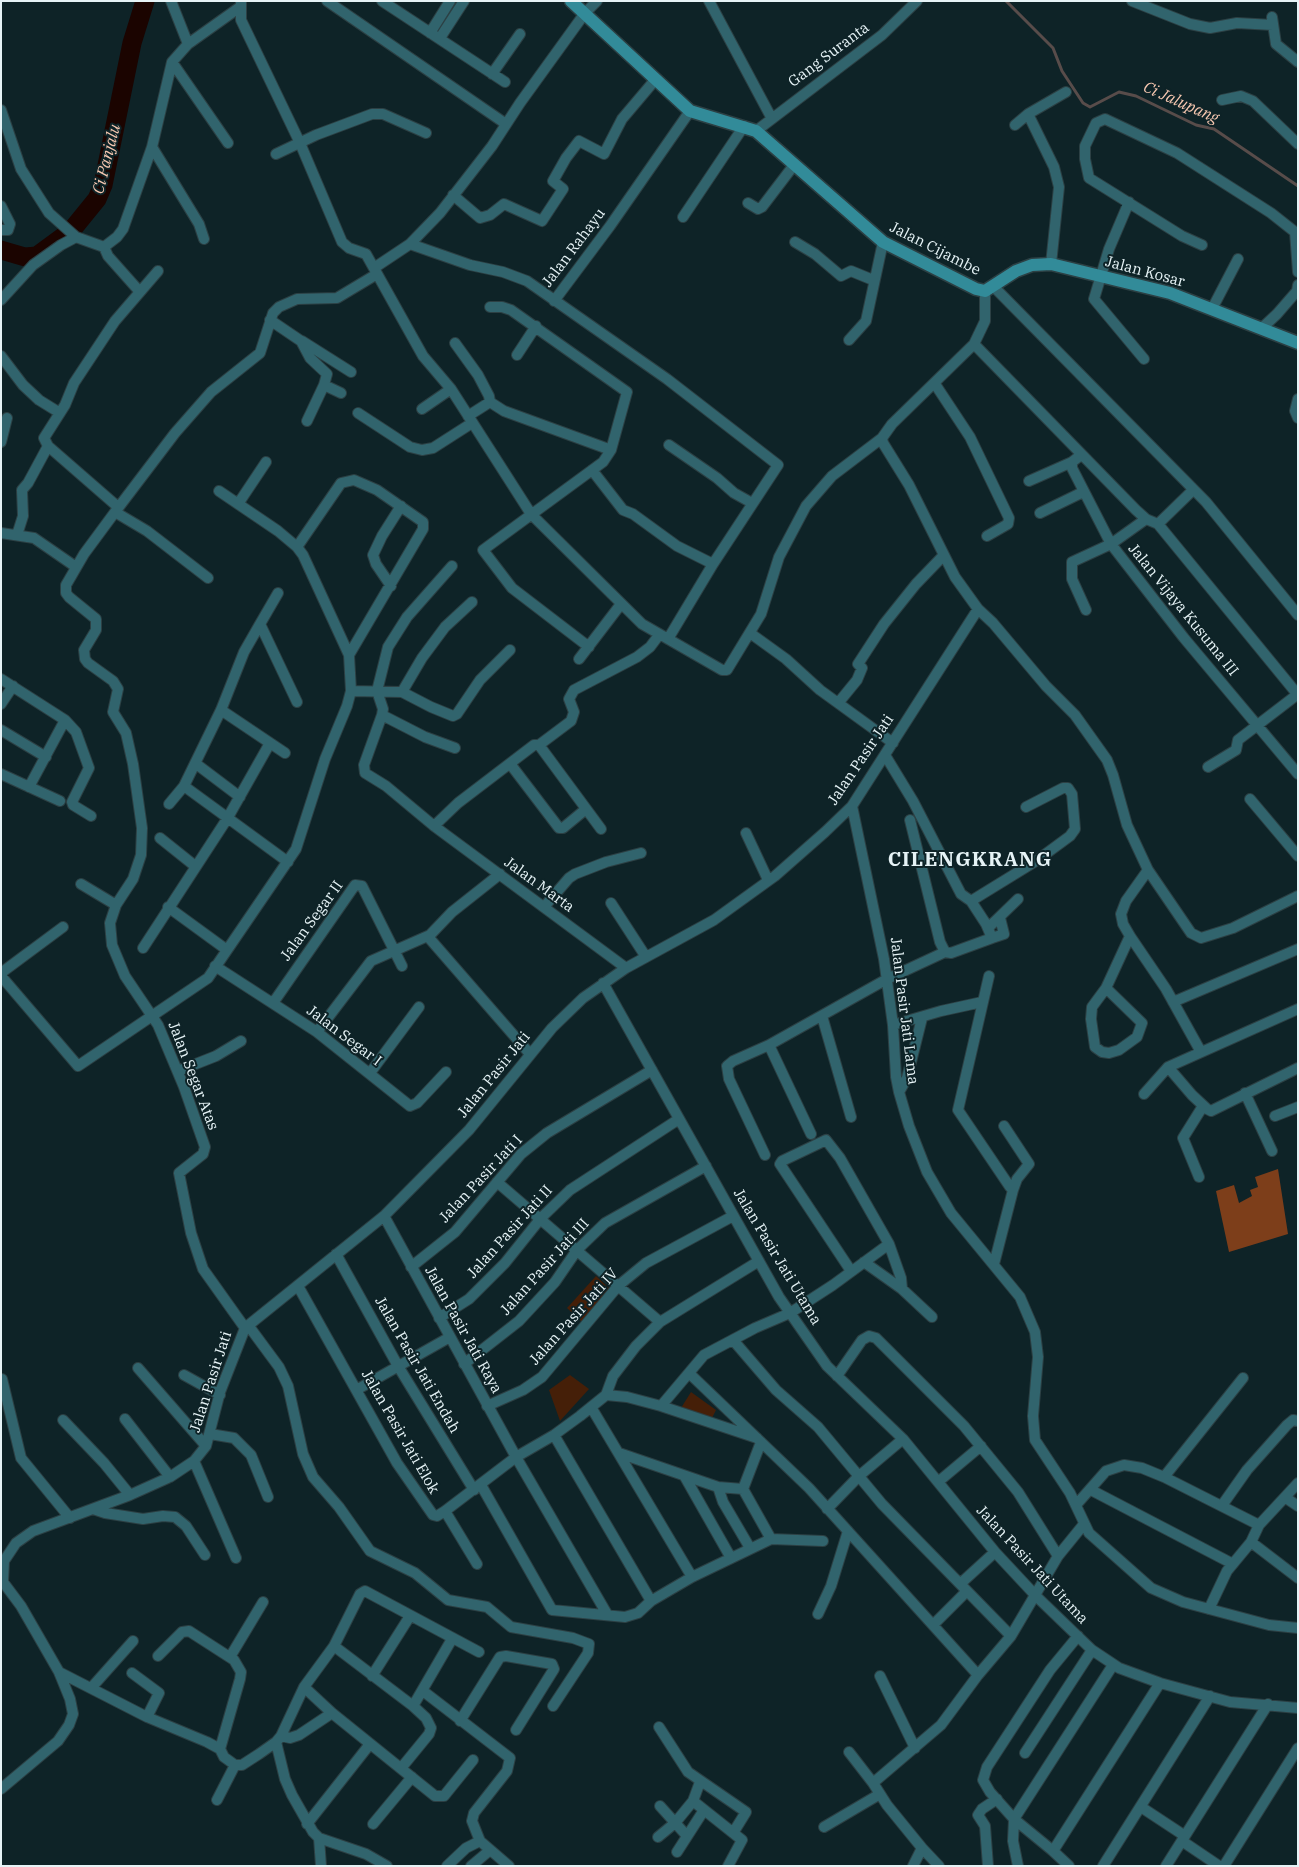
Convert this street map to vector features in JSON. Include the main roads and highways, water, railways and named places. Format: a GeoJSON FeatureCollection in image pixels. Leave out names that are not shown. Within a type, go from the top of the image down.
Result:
{"type":"FeatureCollection","features":[{"type":"Feature","properties":{"kind":"waterway","name":"Ci Panjalu"},"geometry":{"type":"LineString","coordinates":[[1,250],[25,257],[37,256],[71,231],[97,199],[103,185],[132,43],[145,1]]}},
{"type":"Feature","properties":{"kind":"waterway","name":"Ci Jalupang"},"geometry":{"type":"LineString","coordinates":[[1006,1],[1053,48],[1062,71],[1083,103],[1090,107],[1119,92],[1136,96],[1196,125],[1214,129],[1298,186]]}},
{"type":"Feature","properties":{"kind":"district","name":"CILENGKRANG"},"geometry":{"type":"Point","coordinates":[970,860]}}]}
